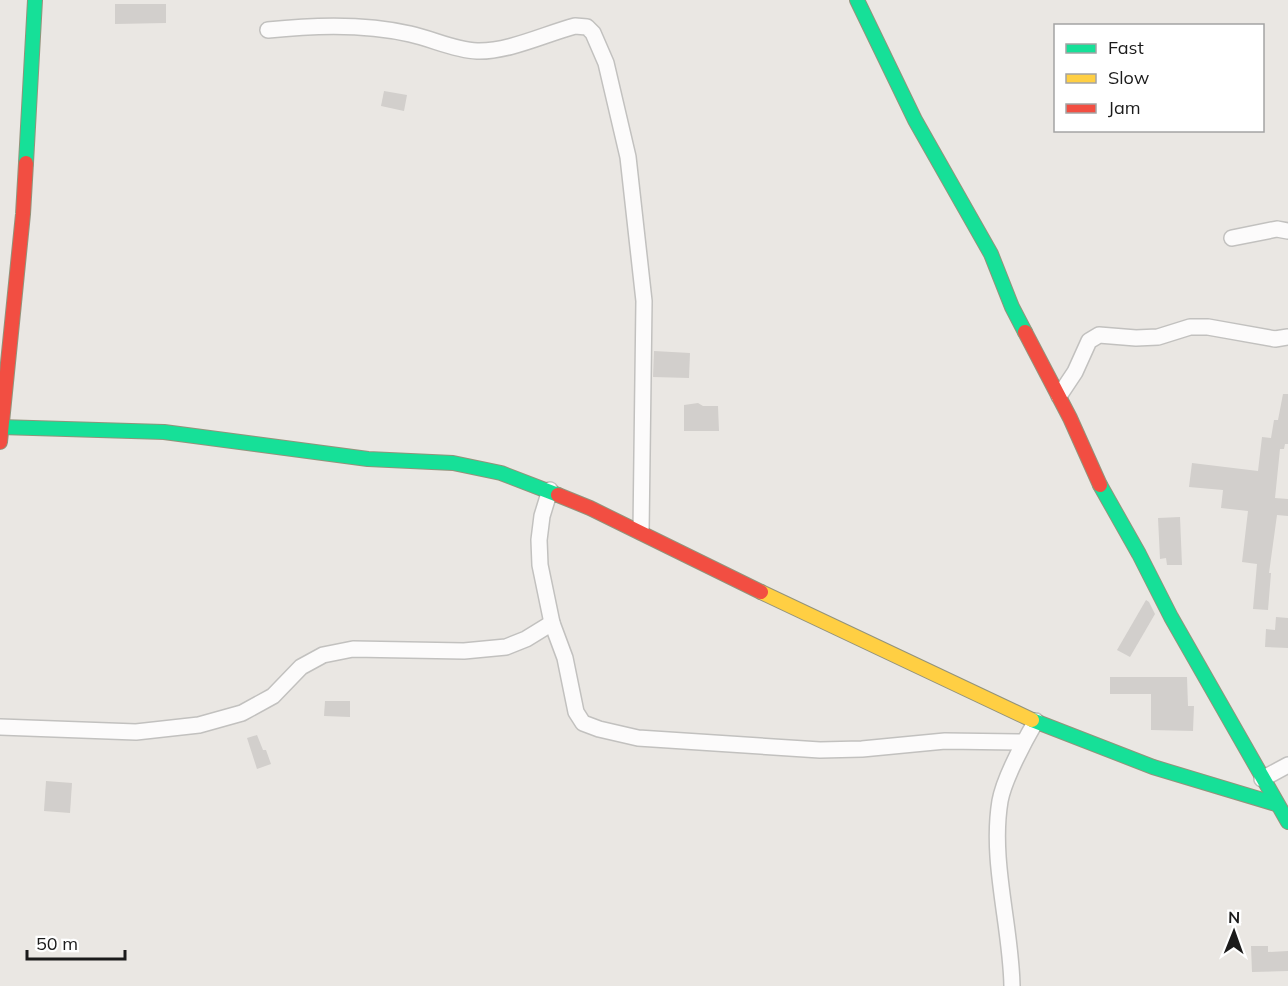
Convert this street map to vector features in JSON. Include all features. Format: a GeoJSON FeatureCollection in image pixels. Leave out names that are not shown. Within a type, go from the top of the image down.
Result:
{"type":"FeatureCollection","features":[{"type":"Feature","properties":{"kind":"street"},"geometry":{"type":"LineString","coordinates":[[0,442],[23,214],[35,0]]}},
{"type":"Feature","properties":{"kind":"street"},"geometry":{"type":"LineString","coordinates":[[857,0],[915,120],[990,254],[1012,307],[1059,396],[1102,490],[1288,822]]}},
{"type":"Feature","properties":{"kind":"street"},"geometry":{"type":"LineString","coordinates":[[268,30],[298,27],[380,28],[411,34],[460,49],[478,51],[495,49],[575,26],[587,27],[592,33],[606,63],[628,158],[644,301],[641,532]]}},
{"type":"Feature","properties":{"kind":"street"},"geometry":{"type":"LineString","coordinates":[[1232,238],[1278,229],[1288,231]]}},
{"type":"Feature","properties":{"kind":"street"},"geometry":{"type":"LineString","coordinates":[[1059,396],[1075,372],[1089,341],[1099,335],[1158,337],[1190,327],[1208,327],[1275,339],[1288,337]]}},
{"type":"Feature","properties":{"kind":"street"},"geometry":{"type":"LineString","coordinates":[[1,427],[164,432],[368,459],[453,464],[501,473],[591,507],[773,598],[1036,720],[1153,767],[1276,804]]}},
{"type":"Feature","properties":{"kind":"street"},"geometry":{"type":"LineString","coordinates":[[550,490],[542,516],[539,540],[540,565],[552,623],[565,658],[576,712],[583,723],[638,738],[820,750],[862,749],[945,741],[1024,742]]}},
{"type":"Feature","properties":{"kind":"street"},"geometry":{"type":"LineString","coordinates":[[0,727],[136,732],[199,725],[243,713],[273,696],[301,667],[323,655],[353,649],[464,651],[506,647],[526,639],[552,623]]}},
{"type":"Feature","properties":{"kind":"street"},"geometry":{"type":"LineString","coordinates":[[1012,986],[997,835],[1000,799],[1036,720]]}},
{"type":"Feature","properties":{"kind":"street"},"geometry":{"type":"LineString","coordinates":[[1262,779],[1288,765]]}},
{"type":"Feature","properties":{"kind":"building"},"geometry":{"type":"Polygon","coordinates":[[[115,4],[166,4],[166,23],[115,24],[115,4]]]}},
{"type":"Feature","properties":{"kind":"building"},"geometry":{"type":"Polygon","coordinates":[[[384,91],[407,95],[404,111],[381,106],[384,91]]]}},
{"type":"Feature","properties":{"kind":"building"},"geometry":{"type":"Polygon","coordinates":[[[654,351],[690,353],[689,378],[653,377],[654,351]]]}},
{"type":"Feature","properties":{"kind":"building"},"geometry":{"type":"Polygon","coordinates":[[[1283,394],[1288,394],[1288,444],[1285,444],[1284,449],[1280,449],[1275,498],[1288,499],[1288,516],[1277,515],[1269,573],[1271,573],[1268,610],[1253,609],[1257,564],[1242,562],[1248,511],[1221,508],[1223,490],[1189,487],[1192,463],[1258,471],[1262,437],[1271,438],[1274,420],[1278,420],[1283,394]]]}},
{"type":"Feature","properties":{"kind":"building"},"geometry":{"type":"Polygon","coordinates":[[[698,403],[703,406],[718,406],[719,431],[684,431],[684,405],[698,403]]]}},
{"type":"Feature","properties":{"kind":"building"},"geometry":{"type":"Polygon","coordinates":[[[1180,517],[1182,565],[1167,565],[1166,558],[1160,559],[1158,518],[1180,517]]]}},
{"type":"Feature","properties":{"kind":"building"},"geometry":{"type":"Polygon","coordinates":[[[1146,600],[1155,614],[1130,657],[1117,650],[1146,600]]]}},
{"type":"Feature","properties":{"kind":"building"},"geometry":{"type":"Polygon","coordinates":[[[1276,617],[1288,618],[1288,648],[1265,647],[1266,629],[1275,630],[1276,617]]]}},
{"type":"Feature","properties":{"kind":"building"},"geometry":{"type":"Polygon","coordinates":[[[1110,677],[1187,677],[1188,706],[1194,706],[1193,731],[1151,730],[1151,694],[1110,694],[1110,677]]]}},
{"type":"Feature","properties":{"kind":"building"},"geometry":{"type":"Polygon","coordinates":[[[325,701],[350,701],[350,717],[324,716],[325,701]]]}},
{"type":"Feature","properties":{"kind":"building"},"geometry":{"type":"Polygon","coordinates":[[[257,735],[271,764],[257,769],[247,738],[257,735]]]}},
{"type":"Feature","properties":{"kind":"building"},"geometry":{"type":"Polygon","coordinates":[[[46,781],[72,783],[70,813],[44,811],[46,781]]]}},
{"type":"Feature","properties":{"kind":"building"},"geometry":{"type":"Polygon","coordinates":[[[1251,946],[1268,946],[1268,952],[1288,951],[1288,971],[1252,972],[1251,946]]]}},
{"type":"Feature","properties":{"kind":"traffic: fast"},"geometry":{"type":"LineString","coordinates":[[26,163],[35,0]]}},
{"type":"Feature","properties":{"kind":"traffic: fast"},"geometry":{"type":"LineString","coordinates":[[857,0],[915,120],[991,254],[1012,307],[1025,332]]}},
{"type":"Feature","properties":{"kind":"traffic: fast"},"geometry":{"type":"LineString","coordinates":[[0,427],[164,432],[368,459],[453,463],[501,473],[558,495]]}},
{"type":"Feature","properties":{"kind":"traffic: fast"},"geometry":{"type":"LineString","coordinates":[[1100,485],[1171,617],[1288,822]]}},
{"type":"Feature","properties":{"kind":"traffic: fast"},"geometry":{"type":"LineString","coordinates":[[1032,720],[1153,767],[1276,804]]}},
{"type":"Feature","properties":{"kind":"traffic: slow"},"geometry":{"type":"LineString","coordinates":[[761,592],[1032,720]]}},
{"type":"Feature","properties":{"kind":"traffic: jam"},"geometry":{"type":"LineString","coordinates":[[0,442],[26,163]]}},
{"type":"Feature","properties":{"kind":"traffic: jam"},"geometry":{"type":"LineString","coordinates":[[1025,332],[1070,418],[1100,485]]}},
{"type":"Feature","properties":{"kind":"traffic: jam"},"geometry":{"type":"LineString","coordinates":[[558,495],[590,508],[761,592]]}}]}
